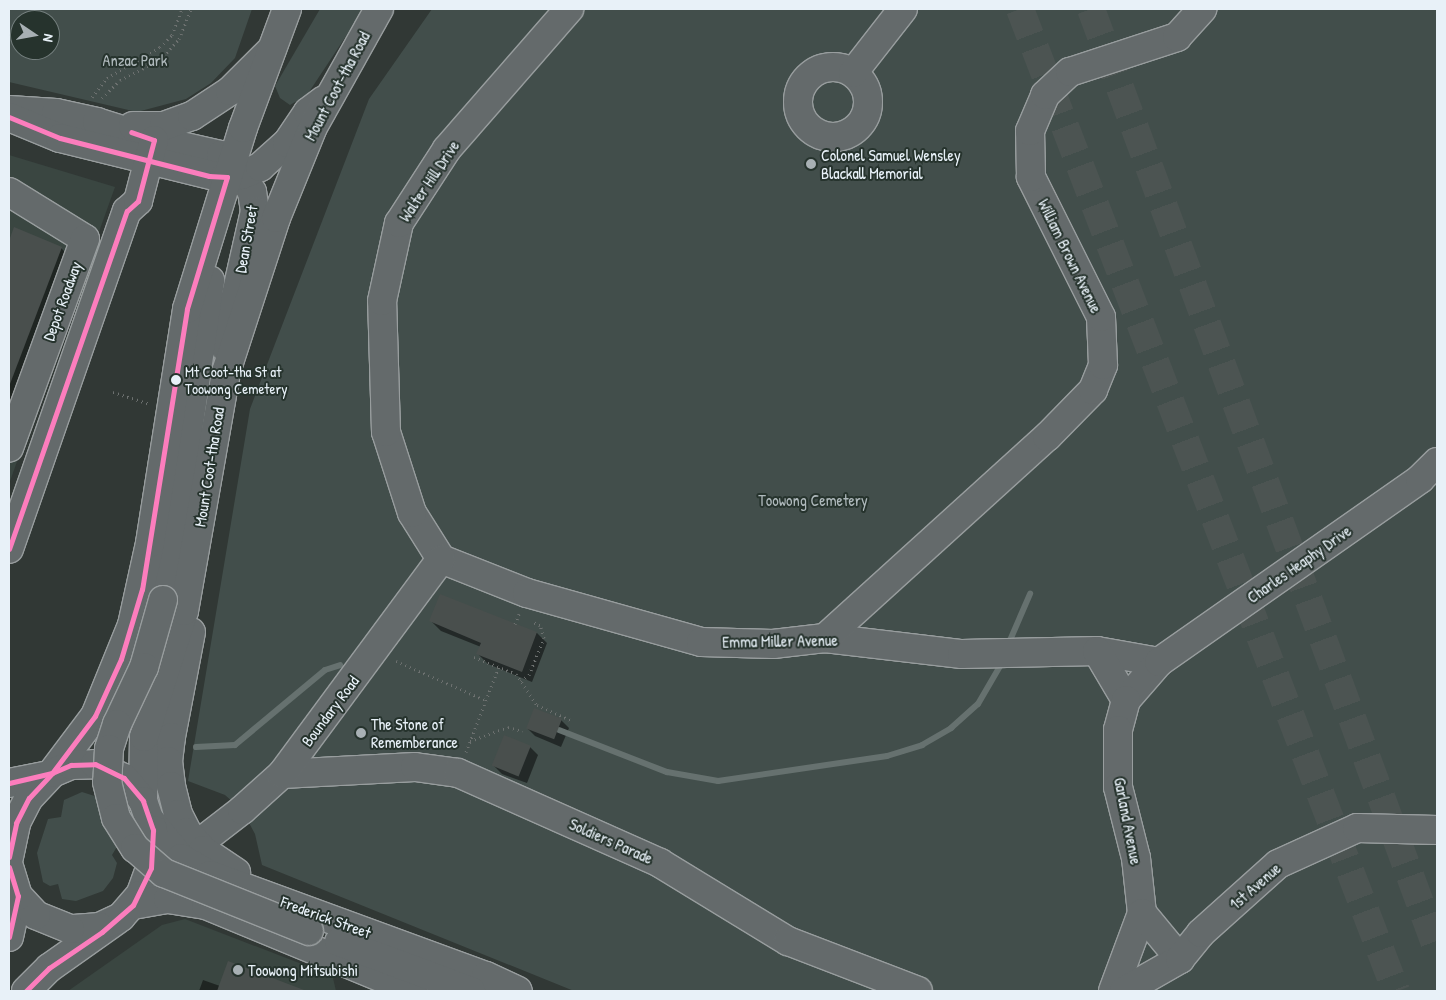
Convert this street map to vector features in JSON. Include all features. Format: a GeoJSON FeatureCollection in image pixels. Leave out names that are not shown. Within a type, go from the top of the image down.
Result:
{"type":"FeatureCollection","features":[{"type":"Feature","properties":{"kind":"main road"},"geometry":{"type":"LineString","coordinates":[[9,857],[20,815],[95,716],[132,625],[150,543],[187,309],[217,209],[234,171],[287,9]]}},
{"type":"Feature","properties":{"kind":"main road"},"geometry":{"type":"LineString","coordinates":[[9,110],[56,113],[104,113],[154,127],[187,118],[230,91],[273,47],[299,9]]}},
{"type":"Feature","properties":{"kind":"main road","name":"Mount Coot-tha Road"},"geometry":{"type":"LineString","coordinates":[[127,911],[144,887],[153,860],[142,774],[145,732],[184,611],[219,401],[276,218],[326,99],[379,9]]}},
{"type":"Feature","properties":{"kind":"main road","name":"Walter Hill Drive"},"geometry":{"type":"LineString","coordinates":[[441,559],[412,513],[386,432],[382,301],[399,223],[447,149],[569,9]]}},
{"type":"Feature","properties":{"kind":"main road"},"geometry":{"type":"LineString","coordinates":[[853,73],[903,9]]}},
{"type":"Feature","properties":{"kind":"main road","name":"William Brown Avenue"},"geometry":{"type":"LineString","coordinates":[[825,638],[1047,437],[1093,390],[1103,365],[1101,318],[1031,177],[1030,132],[1045,95],[1070,72],[1177,37],[1202,9]]}},
{"type":"Feature","properties":{"kind":"main road"},"geometry":{"type":"LineString","coordinates":[[234,171],[260,167],[278,153],[308,112],[326,99]]}},
{"type":"Feature","properties":{"kind":"main road"},"geometry":{"type":"LineString","coordinates":[[104,113],[152,150]]}},
{"type":"Feature","properties":{"kind":"main road"},"geometry":{"type":"LineString","coordinates":[[9,117],[60,138],[152,150],[221,155],[234,171]]}},
{"type":"Feature","properties":{"kind":"main road"},"geometry":{"type":"LineString","coordinates":[[9,549],[128,211],[138,201],[152,150]]}},
{"type":"Feature","properties":{"kind":"main road","name":"Dean Street"},"geometry":{"type":"LineString","coordinates":[[219,401],[226,336],[255,211],[252,192],[234,171]]}},
{"type":"Feature","properties":{"kind":"main road","name":"Depot Roadway"},"geometry":{"type":"LineString","coordinates":[[9,192],[85,239],[9,448]]}},
{"type":"Feature","properties":{"kind":"main road"},"geometry":{"type":"LineString","coordinates":[[217,209],[180,500],[163,600],[144,667],[117,724],[109,749],[107,782],[116,818],[135,848],[164,873],[309,931],[471,991]]}},
{"type":"Feature","properties":{"kind":"main road","name":"Charles Heaphy Drive"},"geometry":{"type":"LineString","coordinates":[[1126,700],[1159,662],[1432,473]]}},
{"type":"Feature","properties":{"kind":"main road","name":"Emma Miller Avenue"},"geometry":{"type":"LineString","coordinates":[[441,559],[527,593],[701,642],[773,644],[825,638],[962,654],[1097,651],[1159,662]]}},
{"type":"Feature","properties":{"kind":"main road","name":"Boundary Road"},"geometry":{"type":"LineString","coordinates":[[198,844],[242,810],[282,774],[375,652],[441,559]]}},
{"type":"Feature","properties":{"kind":"main road"},"geometry":{"type":"LineString","coordinates":[[191,576],[189,653],[168,761],[178,814],[198,844],[219,862],[285,901]]}},
{"type":"Feature","properties":{"kind":"main road"},"geometry":{"type":"LineString","coordinates":[[1097,651],[1126,700]]}},
{"type":"Feature","properties":{"kind":"main road","name":"Garland Avenue"},"geometry":{"type":"LineString","coordinates":[[1126,700],[1118,730],[1118,787],[1136,858],[1142,913]]}},
{"type":"Feature","properties":{"kind":"main road","name":"Frederick Street"},"geometry":{"type":"LineString","coordinates":[[9,783],[51,774],[79,763],[101,766],[124,778],[176,853],[197,869],[235,886],[285,901],[486,976],[518,991]]}},
{"type":"Feature","properties":{"kind":"main road","name":"Soldiers Parade"},"geometry":{"type":"LineString","coordinates":[[282,774],[415,767],[458,773],[660,863],[788,941],[918,991]]}},
{"type":"Feature","properties":{"kind":"main road","name":"1st Avenue"},"geometry":{"type":"LineString","coordinates":[[1124,991],[1180,958],[1201,933],[1278,864],[1356,828],[1437,830]]}},
{"type":"Feature","properties":{"kind":"main road"},"geometry":{"type":"LineString","coordinates":[[9,867],[18,896],[36,915],[61,927],[90,929],[127,911]]}},
{"type":"Feature","properties":{"kind":"main road"},"geometry":{"type":"LineString","coordinates":[[9,937],[18,896]]}},
{"type":"Feature","properties":{"kind":"main road","name":"Frederick Street"},"geometry":{"type":"LineString","coordinates":[[127,911],[168,899],[201,904],[375,984],[414,991]]}},
{"type":"Feature","properties":{"kind":"main road"},"geometry":{"type":"LineString","coordinates":[[26,991],[49,968],[127,911]]}},
{"type":"Feature","properties":{"kind":"main road"},"geometry":{"type":"LineString","coordinates":[[1113,991],[1142,913],[1180,958]]}},
{"type":"Feature","properties":{"kind":"path"},"geometry":{"type":"LineString","coordinates":[[91,99],[107,78],[160,47],[172,35],[182,9]]}},
{"type":"Feature","properties":{"kind":"path"},"geometry":{"type":"LineString","coordinates":[[104,113],[115,83],[160,60],[179,39],[191,9]]}},
{"type":"Feature","properties":{"kind":"path"},"geometry":{"type":"LineString","coordinates":[[113,392],[136,400]]}},
{"type":"Feature","properties":{"kind":"path"},"geometry":{"type":"LineString","coordinates":[[518,616],[540,625],[544,638],[529,675],[521,681]]}},
{"type":"Feature","properties":{"kind":"path"},"geometry":{"type":"LineString","coordinates":[[375,652],[485,700]]}},
{"type":"Feature","properties":{"kind":"path"},"geometry":{"type":"LineString","coordinates":[[474,657],[500,665],[516,674],[536,706],[570,720]]}},
{"type":"Feature","properties":{"kind":"path"},"geometry":{"type":"LineString","coordinates":[[458,773],[500,665]]}},
{"type":"Feature","properties":{"kind":"path"},"geometry":{"type":"LineString","coordinates":[[469,741],[508,727],[522,731]]}},
{"type":"Feature","properties":{"kind":"shaded area"},"geometry":{"type":"Polygon","coordinates":[[[9,155],[115,187],[9,484],[9,155]]]}},
{"type":"Feature","properties":{"kind":"shaded area"},"geometry":{"type":"Polygon","coordinates":[[[185,919],[325,973],[333,978],[336,991],[68,991],[162,925],[185,919]]]}},
{"type":"Feature","properties":{"kind":"green space","name":"Anzac Park"},"geometry":{"type":"Polygon","coordinates":[[[9,9],[252,9],[235,58],[211,83],[186,99],[137,112],[9,82],[9,9]]]}},
{"type":"Feature","properties":{"kind":"green space"},"geometry":{"type":"Polygon","coordinates":[[[320,9],[364,9],[307,95],[290,105],[280,98],[275,86],[320,9]]]}},
{"type":"Feature","properties":{"kind":"green space","name":"Toowong Cemetery"},"geometry":{"type":"Polygon","coordinates":[[[432,9],[1437,9],[1437,991],[574,991],[262,865],[255,834],[242,810],[225,795],[188,781],[250,409],[369,99],[432,9]]]}},
{"type":"Feature","properties":{"kind":"green space"},"geometry":{"type":"Polygon","coordinates":[[[82,792],[104,799],[118,845],[112,855],[117,863],[113,878],[103,891],[76,901],[62,899],[58,884],[50,886],[43,882],[37,853],[48,819],[61,817],[64,800],[82,792]]]}},
{"type":"Feature","properties":{"kind":"building"},"geometry":{"type":"Polygon","coordinates":[[[14,227],[62,247],[10,384],[9,241],[14,227]]]}},
{"type":"Feature","properties":{"kind":"building"},"geometry":{"type":"Polygon","coordinates":[[[440,594],[537,632],[522,672],[476,654],[481,643],[429,621],[440,594]]]}},
{"type":"Feature","properties":{"kind":"building"},"geometry":{"type":"Polygon","coordinates":[[[534,708],[562,719],[554,739],[526,729],[534,708]]]}},
{"type":"Feature","properties":{"kind":"building"},"geometry":{"type":"Polygon","coordinates":[[[504,735],[531,746],[519,776],[492,766],[504,735]]]}},
{"type":"Feature","properties":{"kind":"building","name":"Toowong Mitsubishi"},"geometry":{"type":"Polygon","coordinates":[[[228,961],[304,990],[217,991],[228,961]]]}},
{"type":"Feature","properties":{"kind":"waterway"},"geometry":{"type":"LineString","coordinates":[[1008,645],[1030,594]]}},
{"type":"Feature","properties":{"kind":"waterway"},"geometry":{"type":"LineString","coordinates":[[559,730],[667,772],[718,781],[887,756],[922,745],[951,728],[978,704],[1003,661]]}},
{"type":"Feature","properties":{"kind":"waterway"},"geometry":{"type":"LineString","coordinates":[[196,747],[235,745],[325,670],[340,665]]}},
{"type":"Feature","properties":{"kind":"tunnel"},"geometry":{"type":"LineString","coordinates":[[1020,9],[1396,991]]}},
{"type":"Feature","properties":{"kind":"tunnel"},"geometry":{"type":"LineString","coordinates":[[1091,9],[1437,949]]}},
{"type":"Feature","properties":{"kind":"transit line"},"geometry":{"type":"LineString","coordinates":[[9,117],[60,138],[209,176],[227,177],[187,309],[142,589],[121,659],[95,716],[52,773],[9,783]]}},
{"type":"Feature","properties":{"kind":"transit line"},"geometry":{"type":"LineString","coordinates":[[9,549],[127,211],[138,201],[154,140],[131,132]]}},
{"type":"Feature","properties":{"kind":"transit line"},"geometry":{"type":"LineString","coordinates":[[9,857],[16,823],[29,798],[52,773],[71,765],[95,764],[124,778],[143,801],[153,830],[151,868],[133,905],[102,932],[49,968],[26,991]]}},
{"type":"Feature","properties":{"kind":"transit line"},"geometry":{"type":"LineString","coordinates":[[9,867],[18,896],[9,937]]}},
{"type":"Feature","properties":{"kind":"place","name":"Colonel Samuel Wensley Blackall Memorial"},"geometry":{"type":"Point","coordinates":[811,164]}},
{"type":"Feature","properties":{"kind":"place","name":"Mt Coot-tha St at Toowong Cemetery"},"geometry":{"type":"Point","coordinates":[176,380]}},
{"type":"Feature","properties":{"kind":"place","name":"The Stone of Rememberance"},"geometry":{"type":"Point","coordinates":[361,733]}},
{"type":"Feature","properties":{"kind":"place","name":"Toowong Mitsubishi"},"geometry":{"type":"Point","coordinates":[238,970]}}]}
